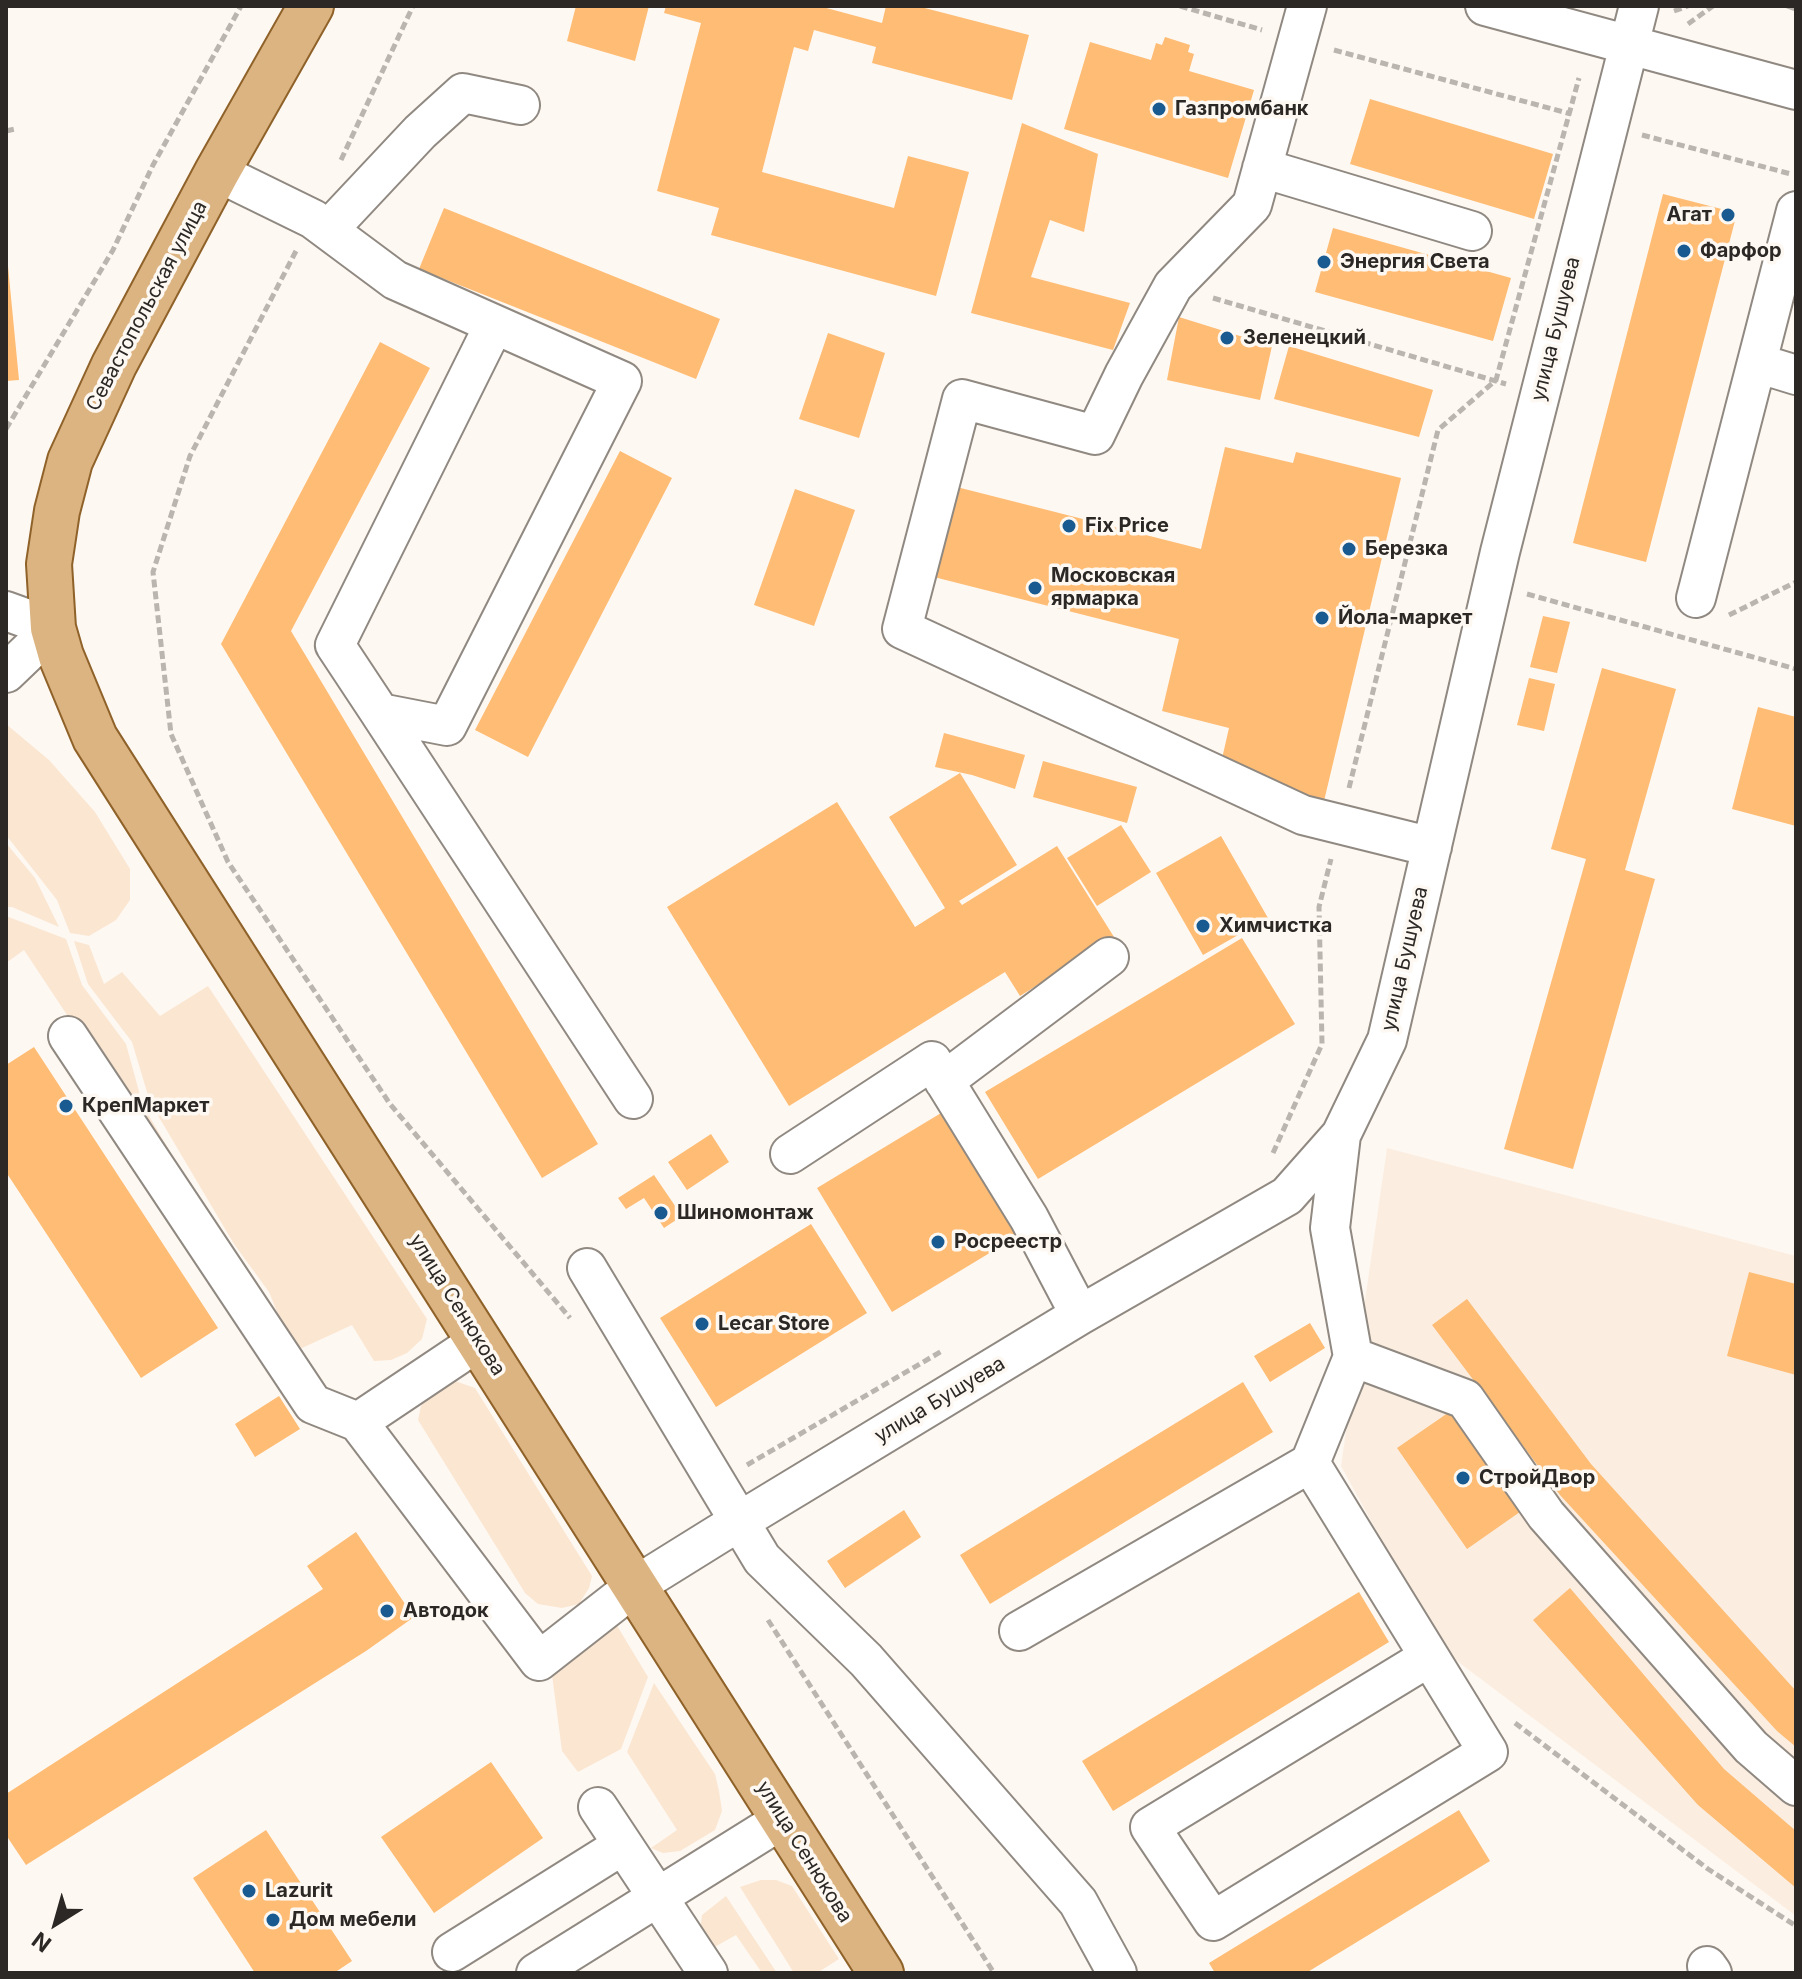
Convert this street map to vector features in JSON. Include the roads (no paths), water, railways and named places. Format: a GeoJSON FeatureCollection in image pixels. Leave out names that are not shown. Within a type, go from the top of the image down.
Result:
{"type":"FeatureCollection","features":[{"type":"Feature","properties":{"kind":"main road","name":"Севастопольская улица"},"geometry":{"type":"LineString","coordinates":[[53,628],[49,564],[57,511],[70,461],[114,365],[217,172],[311,6]]}},
{"type":"Feature","properties":{"kind":"main road","name":"улица Сенюкова"},"geometry":{"type":"LineString","coordinates":[[53,628],[71,683],[95,738],[881,1973]]}},
{"type":"Feature","properties":{"kind":"street"},"geometry":{"type":"LineString","coordinates":[[1485,6],[1796,90]]}},
{"type":"Feature","properties":{"kind":"street","name":"улица Бушуева"},"geometry":{"type":"LineString","coordinates":[[358,1422],[539,1661],[635,1586],[1080,1315],[1287,1196],[1341,1135],[1387,1040],[1500,552],[1639,6]]}},
{"type":"Feature","properties":{"kind":"street"},"geometry":{"type":"LineString","coordinates":[[1302,23],[1252,205],[1173,286],[1095,435],[962,399],[902,629],[1303,815],[1432,847]]}},
{"type":"Feature","properties":{"kind":"street"},"geometry":{"type":"LineString","coordinates":[[320,225],[463,93],[520,105]]}},
{"type":"Feature","properties":{"kind":"street"},"geometry":{"type":"LineString","coordinates":[[1262,168],[1472,231]]}},
{"type":"Feature","properties":{"kind":"street"},"geometry":{"type":"LineString","coordinates":[[217,172],[320,225],[395,280],[622,381],[447,726],[380,713]]}},
{"type":"Feature","properties":{"kind":"street"},"geometry":{"type":"LineString","coordinates":[[1707,615],[1757,363],[1796,211]]}},
{"type":"Feature","properties":{"kind":"street"},"geometry":{"type":"LineString","coordinates":[[494,325],[335,645],[633,1099]]}},
{"type":"Feature","properties":{"kind":"street"},"geometry":{"type":"LineString","coordinates":[[1757,363],[1796,375]]}},
{"type":"Feature","properties":{"kind":"street"},"geometry":{"type":"LineString","coordinates":[[6,611],[53,628],[6,673]]}},
{"type":"Feature","properties":{"kind":"street"},"geometry":{"type":"LineString","coordinates":[[944,1081],[1109,957]]}},
{"type":"Feature","properties":{"kind":"street"},"geometry":{"type":"LineString","coordinates":[[68,1036],[313,1404],[358,1422],[479,1341]]}},
{"type":"Feature","properties":{"kind":"street"},"geometry":{"type":"LineString","coordinates":[[790,1154],[932,1061],[1029,1218],[1080,1315]]}},
{"type":"Feature","properties":{"kind":"street"},"geometry":{"type":"LineString","coordinates":[[1019,1631],[1310,1463],[1353,1357],[1330,1228],[1341,1135]]}},
{"type":"Feature","properties":{"kind":"street"},"geometry":{"type":"LineString","coordinates":[[587,1268],[762,1559],[866,1660],[1078,1902],[1117,1973]]}},
{"type":"Feature","properties":{"kind":"street"},"geometry":{"type":"LineString","coordinates":[[1353,1357],[1465,1399],[1546,1515],[1751,1747],[1796,1786]]}},
{"type":"Feature","properties":{"kind":"street"},"geometry":{"type":"LineString","coordinates":[[1310,1463],[1488,1752],[1213,1921],[1150,1827],[1429,1657]]}},
{"type":"Feature","properties":{"kind":"street"},"geometry":{"type":"LineString","coordinates":[[598,1807],[708,1973]]}},
{"type":"Feature","properties":{"kind":"street"},"geometry":{"type":"LineString","coordinates":[[536,1973],[783,1819]]}},
{"type":"Feature","properties":{"kind":"street"},"geometry":{"type":"LineString","coordinates":[[452,1952],[623,1845]]}},
{"type":"Feature","properties":{"kind":"place","name":"Газпромбанк"},"geometry":{"type":"Point","coordinates":[1159,109]}},
{"type":"Feature","properties":{"kind":"place","name":"Агат"},"geometry":{"type":"Point","coordinates":[1728,215]}},
{"type":"Feature","properties":{"kind":"place","name":"Фарфор"},"geometry":{"type":"Point","coordinates":[1684,251]}},
{"type":"Feature","properties":{"kind":"place","name":"Энергия Света"},"geometry":{"type":"Point","coordinates":[1324,262]}},
{"type":"Feature","properties":{"kind":"place","name":"Зеленецкий"},"geometry":{"type":"Point","coordinates":[1227,338]}},
{"type":"Feature","properties":{"kind":"place","name":"Fix Price"},"geometry":{"type":"Point","coordinates":[1069,526]}},
{"type":"Feature","properties":{"kind":"place","name":"Березка"},"geometry":{"type":"Point","coordinates":[1349,549]}},
{"type":"Feature","properties":{"kind":"place","name":"Московская ярмарка"},"geometry":{"type":"Point","coordinates":[1035,588]}},
{"type":"Feature","properties":{"kind":"place","name":"Йола-маркет"},"geometry":{"type":"Point","coordinates":[1322,618]}},
{"type":"Feature","properties":{"kind":"place","name":"Химчистка"},"geometry":{"type":"Point","coordinates":[1203,926]}},
{"type":"Feature","properties":{"kind":"place","name":"КрепМаркет"},"geometry":{"type":"Point","coordinates":[66,1106]}},
{"type":"Feature","properties":{"kind":"place","name":"Шиномонтаж"},"geometry":{"type":"Point","coordinates":[661,1213]}},
{"type":"Feature","properties":{"kind":"place","name":"Росреестр"},"geometry":{"type":"Point","coordinates":[938,1242]}},
{"type":"Feature","properties":{"kind":"place","name":"Lecar Store"},"geometry":{"type":"Point","coordinates":[702,1324]}},
{"type":"Feature","properties":{"kind":"place","name":"СтройДвор"},"geometry":{"type":"Point","coordinates":[1463,1478]}},
{"type":"Feature","properties":{"kind":"place","name":"Автодок"},"geometry":{"type":"Point","coordinates":[387,1611]}},
{"type":"Feature","properties":{"kind":"place","name":"Lazurit"},"geometry":{"type":"Point","coordinates":[249,1891]}},
{"type":"Feature","properties":{"kind":"place","name":"Дом мебели"},"geometry":{"type":"Point","coordinates":[273,1920]}}]}
